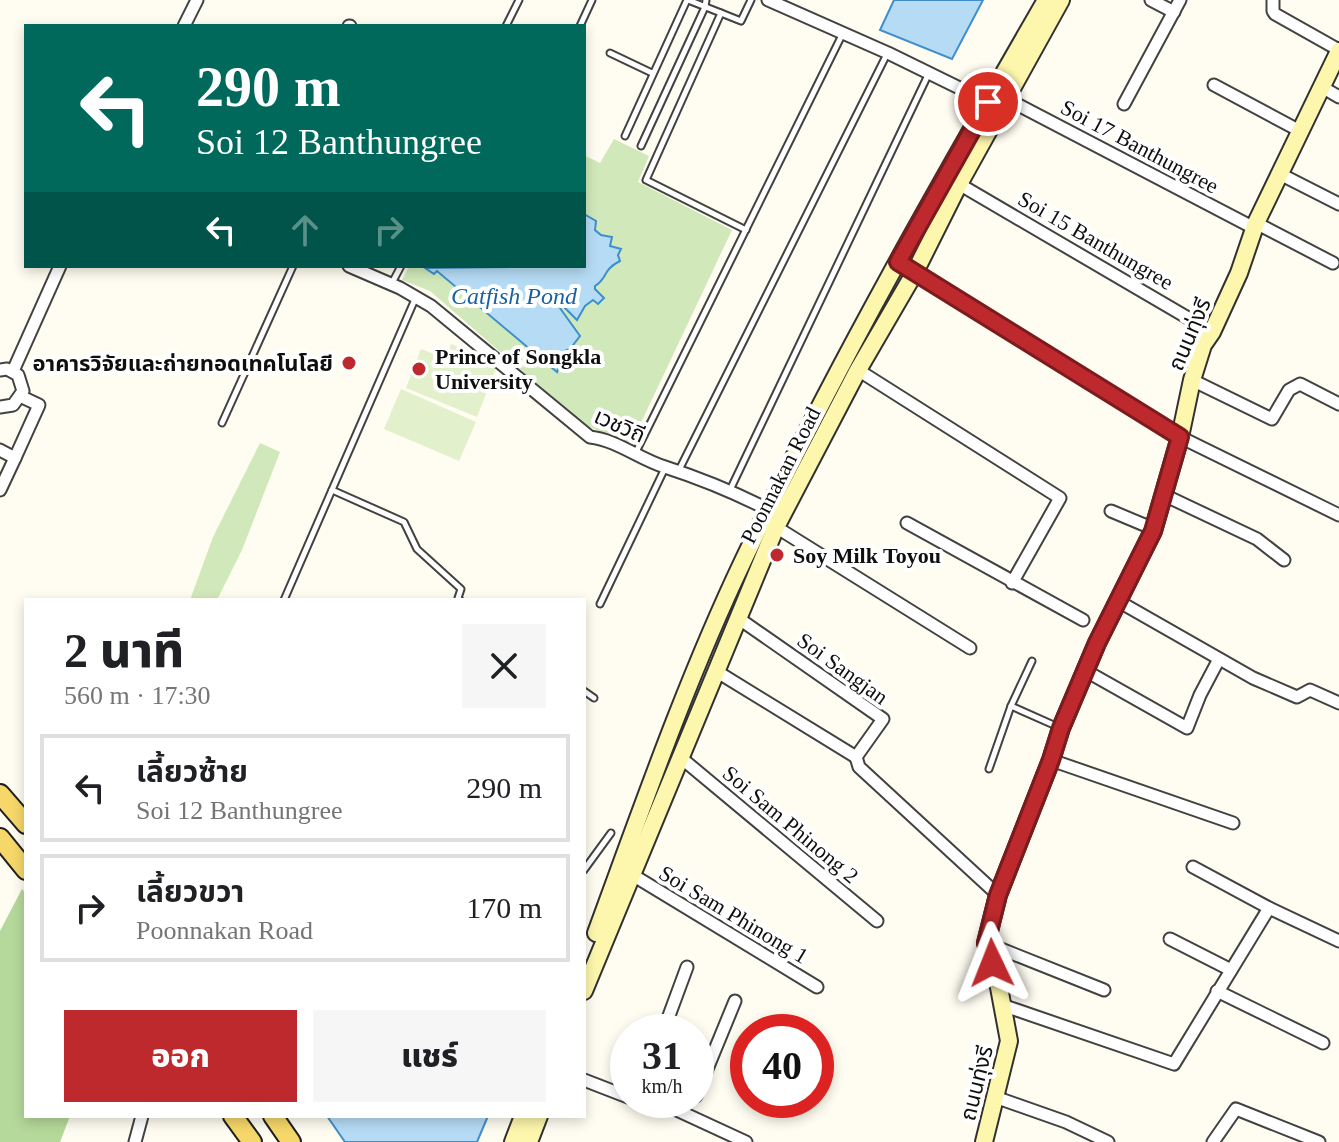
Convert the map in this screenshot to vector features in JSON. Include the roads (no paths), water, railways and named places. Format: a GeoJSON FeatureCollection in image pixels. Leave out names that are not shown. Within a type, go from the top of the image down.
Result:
{"type":"FeatureCollection","features":[{"type":"Feature","properties":{"kind":"main road"},"geometry":{"type":"LineString","coordinates":[[0,794],[24,822]]}},
{"type":"Feature","properties":{"kind":"main road"},"geometry":{"type":"LineString","coordinates":[[0,838],[24,868]]}},
{"type":"Feature","properties":{"kind":"main road"},"geometry":{"type":"LineString","coordinates":[[234,1118],[252,1142]]}},
{"type":"Feature","properties":{"kind":"main road"},"geometry":{"type":"LineString","coordinates":[[274,1118],[291,1142]]}},
{"type":"Feature","properties":{"kind":"street"},"geometry":{"type":"LineString","coordinates":[[185,24],[197,0]]}},
{"type":"Feature","properties":{"kind":"street"},"geometry":{"type":"LineString","coordinates":[[768,0],[988,102]]}},
{"type":"Feature","properties":{"kind":"street","name":"Poonnakan Road"},"geometry":{"type":"LineString","coordinates":[[586,959],[692,677],[898,262],[1046,0]]}},
{"type":"Feature","properties":{"kind":"street","name":"Poonnakan Road"},"geometry":{"type":"LineString","coordinates":[[586,986],[738,618],[770,523],[915,272],[959,184],[1061,0]]}},
{"type":"Feature","properties":{"kind":"street"},"geometry":{"type":"LineString","coordinates":[[1151,0],[1174,12]]}},
{"type":"Feature","properties":{"kind":"street"},"geometry":{"type":"LineString","coordinates":[[1124,104],[1180,0]]}},
{"type":"Feature","properties":{"kind":"street"},"geometry":{"type":"LineString","coordinates":[[1273,0],[1275,14],[1339,50]]}},
{"type":"Feature","properties":{"kind":"street","name":"ถนนทุ่งรี"},"geometry":{"type":"LineString","coordinates":[[984,1142],[1009,1041],[986,943],[998,895],[1061,728],[1154,529],[1203,345],[1212,332],[1239,273],[1255,226],[1339,50]]}},
{"type":"Feature","properties":{"kind":"street"},"geometry":{"type":"LineString","coordinates":[[1214,85],[1300,131]]}},
{"type":"Feature","properties":{"kind":"street"},"geometry":{"type":"LineString","coordinates":[[1322,87],[1339,97]]}},
{"type":"Feature","properties":{"kind":"street","name":"Soi 17 Banthungree"},"geometry":{"type":"LineString","coordinates":[[1007,99],[1333,263]]}},
{"type":"Feature","properties":{"kind":"street"},"geometry":{"type":"LineString","coordinates":[[1280,174],[1339,204]]}},
{"type":"Feature","properties":{"kind":"street","name":"Soi 15 Banthungree"},"geometry":{"type":"LineString","coordinates":[[959,184],[1212,332]]}},
{"type":"Feature","properties":{"kind":"street"},"geometry":{"type":"LineString","coordinates":[[898,262],[1180,437],[1339,515]]}},
{"type":"Feature","properties":{"kind":"street"},"geometry":{"type":"LineString","coordinates":[[0,407],[13,405],[22,397],[22,379],[6,370],[59,268]]}},
{"type":"Feature","properties":{"kind":"street","name":"เวชวิถี"},"geometry":{"type":"LineString","coordinates":[[354,268],[416,296],[590,437],[602,438],[665,467],[730,491],[763,507],[770,523]]}},
{"type":"Feature","properties":{"kind":"street"},"geometry":{"type":"LineString","coordinates":[[858,370],[1060,498],[1012,583]]}},
{"type":"Feature","properties":{"kind":"street"},"geometry":{"type":"LineString","coordinates":[[1192,380],[1272,419],[1289,390],[1300,384],[1339,404]]}},
{"type":"Feature","properties":{"kind":"street"},"geometry":{"type":"LineString","coordinates":[[0,490],[39,405],[22,397]]}},
{"type":"Feature","properties":{"kind":"street"},"geometry":{"type":"LineString","coordinates":[[0,450],[15,458]]}},
{"type":"Feature","properties":{"kind":"street"},"geometry":{"type":"LineString","coordinates":[[1164,495],[1257,539],[1284,560]]}},
{"type":"Feature","properties":{"kind":"street"},"geometry":{"type":"LineString","coordinates":[[1111,511],[1154,529]]}},
{"type":"Feature","properties":{"kind":"street"},"geometry":{"type":"LineString","coordinates":[[770,523],[970,648]]}},
{"type":"Feature","properties":{"kind":"street"},"geometry":{"type":"LineString","coordinates":[[907,523],[1083,620]]}},
{"type":"Feature","properties":{"kind":"street"},"geometry":{"type":"LineString","coordinates":[[1118,601],[1219,659],[1297,697],[1310,690],[1339,703]]}},
{"type":"Feature","properties":{"kind":"street","name":"Soi Sangjan"},"geometry":{"type":"LineString","coordinates":[[738,618],[883,719],[856,757]]}},
{"type":"Feature","properties":{"kind":"street"},"geometry":{"type":"LineString","coordinates":[[1086,671],[1187,728],[1219,659]]}},
{"type":"Feature","properties":{"kind":"street"},"geometry":{"type":"LineString","coordinates":[[716,671],[856,757],[859,767],[998,895]]}},
{"type":"Feature","properties":{"kind":"street","name":"Soi Sam Phinong 2"},"geometry":{"type":"LineString","coordinates":[[680,757],[877,921]]}},
{"type":"Feature","properties":{"kind":"street"},"geometry":{"type":"LineString","coordinates":[[1051,760],[1233,823]]}},
{"type":"Feature","properties":{"kind":"street"},"geometry":{"type":"LineString","coordinates":[[1193,867],[1339,941]]}},
{"type":"Feature","properties":{"kind":"street","name":"Soi Sam Phinong 1"},"geometry":{"type":"LineString","coordinates":[[631,874],[817,987]]}},
{"type":"Feature","properties":{"kind":"street"},"geometry":{"type":"LineString","coordinates":[[1002,1005],[1174,1064],[1269,908]]}},
{"type":"Feature","properties":{"kind":"street"},"geometry":{"type":"LineString","coordinates":[[1170,939],[1231,970]]}},
{"type":"Feature","properties":{"kind":"street"},"geometry":{"type":"LineString","coordinates":[[986,943],[1104,990]]}},
{"type":"Feature","properties":{"kind":"street"},"geometry":{"type":"LineString","coordinates":[[670,1014],[687,967]]}},
{"type":"Feature","properties":{"kind":"street"},"geometry":{"type":"LineString","coordinates":[[1217,991],[1323,1043]]}},
{"type":"Feature","properties":{"kind":"street"},"geometry":{"type":"LineString","coordinates":[[714,1052],[735,1001]]}},
{"type":"Feature","properties":{"kind":"street"},"geometry":{"type":"LineString","coordinates":[[586,1081],[610,1090]]}},
{"type":"Feature","properties":{"kind":"street"},"geometry":{"type":"LineString","coordinates":[[995,1097],[1066,1122],[1108,1142]]}},
{"type":"Feature","properties":{"kind":"street"},"geometry":{"type":"LineString","coordinates":[[1213,1142],[1236,1109],[1319,1142]]}},
{"type":"Feature","properties":{"kind":"street"},"geometry":{"type":"LineString","coordinates":[[135,1142],[141,1118]]}},
{"type":"Feature","properties":{"kind":"street"},"geometry":{"type":"LineString","coordinates":[[513,1142],[522,1118]]}},
{"type":"Feature","properties":{"kind":"street"},"geometry":{"type":"LineString","coordinates":[[529,1142],[538,1118]]}},
{"type":"Feature","properties":{"kind":"street"},"geometry":{"type":"LineString","coordinates":[[692,1118],[746,1142]]}},
{"type":"Feature","properties":{"kind":"lane"},"geometry":{"type":"LineString","coordinates":[[507,24],[519,0]]}},
{"type":"Feature","properties":{"kind":"lane"},"geometry":{"type":"LineString","coordinates":[[581,24],[592,0]]}},
{"type":"Feature","properties":{"kind":"lane"},"geometry":{"type":"LineString","coordinates":[[625,136],[688,0],[706,3],[741,21],[751,0]]}},
{"type":"Feature","properties":{"kind":"lane"},"geometry":{"type":"LineString","coordinates":[[641,146],[706,3]]}},
{"type":"Feature","properties":{"kind":"lane"},"geometry":{"type":"LineString","coordinates":[[721,13],[646,180],[746,230]]}},
{"type":"Feature","properties":{"kind":"lane"},"geometry":{"type":"LineString","coordinates":[[635,453],[842,33]]}},
{"type":"Feature","properties":{"kind":"lane"},"geometry":{"type":"LineString","coordinates":[[610,53],[652,73]]}},
{"type":"Feature","properties":{"kind":"lane"},"geometry":{"type":"LineString","coordinates":[[679,470],[888,53]]}},
{"type":"Feature","properties":{"kind":"lane"},"geometry":{"type":"LineString","coordinates":[[730,491],[929,73]]}},
{"type":"Feature","properties":{"kind":"lane"},"geometry":{"type":"LineString","coordinates":[[222,423],[292,268]]}},
{"type":"Feature","properties":{"kind":"lane"},"geometry":{"type":"LineString","coordinates":[[392,284],[400,268]]}},
{"type":"Feature","properties":{"kind":"lane"},"geometry":{"type":"LineString","coordinates":[[285,598],[416,296]]}},
{"type":"Feature","properties":{"kind":"lane"},"geometry":{"type":"LineString","coordinates":[[600,604],[665,467]]}},
{"type":"Feature","properties":{"kind":"lane"},"geometry":{"type":"LineString","coordinates":[[332,490],[404,522],[417,549],[461,589]]}},
{"type":"Feature","properties":{"kind":"lane"},"geometry":{"type":"LineString","coordinates":[[455,598],[461,589]]}},
{"type":"Feature","properties":{"kind":"lane"},"geometry":{"type":"LineString","coordinates":[[458,598],[461,589]]}},
{"type":"Feature","properties":{"kind":"lane"},"geometry":{"type":"LineString","coordinates":[[989,769],[1011,706],[1032,661]]}},
{"type":"Feature","properties":{"kind":"lane"},"geometry":{"type":"LineString","coordinates":[[586,692],[594,698]]}},
{"type":"Feature","properties":{"kind":"lane"},"geometry":{"type":"LineString","coordinates":[[1011,706],[1061,728]]}},
{"type":"Feature","properties":{"kind":"lane"},"geometry":{"type":"LineString","coordinates":[[586,867],[611,833]]}},
{"type":"Feature","properties":{"kind":"water"},"geometry":{"type":"Polygon","coordinates":[[[894,0],[983,0],[952,59],[880,30],[894,0]]]}},
{"type":"Feature","properties":{"kind":"water","name":"Catfish Pond"},"geometry":{"type":"Polygon","coordinates":[[[586,215],[596,221],[595,230],[612,237],[610,246],[621,249],[618,255],[620,261],[595,286],[604,298],[598,304],[593,300],[585,306],[577,320],[547,290],[580,336],[570,349],[559,353],[561,361],[557,372],[437,271],[434,274],[425,268],[586,268],[586,215]]]}},
{"type":"Feature","properties":{"kind":"water"},"geometry":{"type":"Polygon","coordinates":[[[328,1118],[487,1118],[477,1142],[345,1142],[328,1118]]]}},
{"type":"Feature","properties":{"kind":"place","name":"อาคารวิจัยและถ่ายทอดเทคโนโลยี"},"geometry":{"type":"Point","coordinates":[349,363]}},
{"type":"Feature","properties":{"kind":"place","name":"Prince of Songkla University"},"geometry":{"type":"Point","coordinates":[419,369]}},
{"type":"Feature","properties":{"kind":"place","name":"Soy Milk Toyou"},"geometry":{"type":"Point","coordinates":[777,555]}}]}
